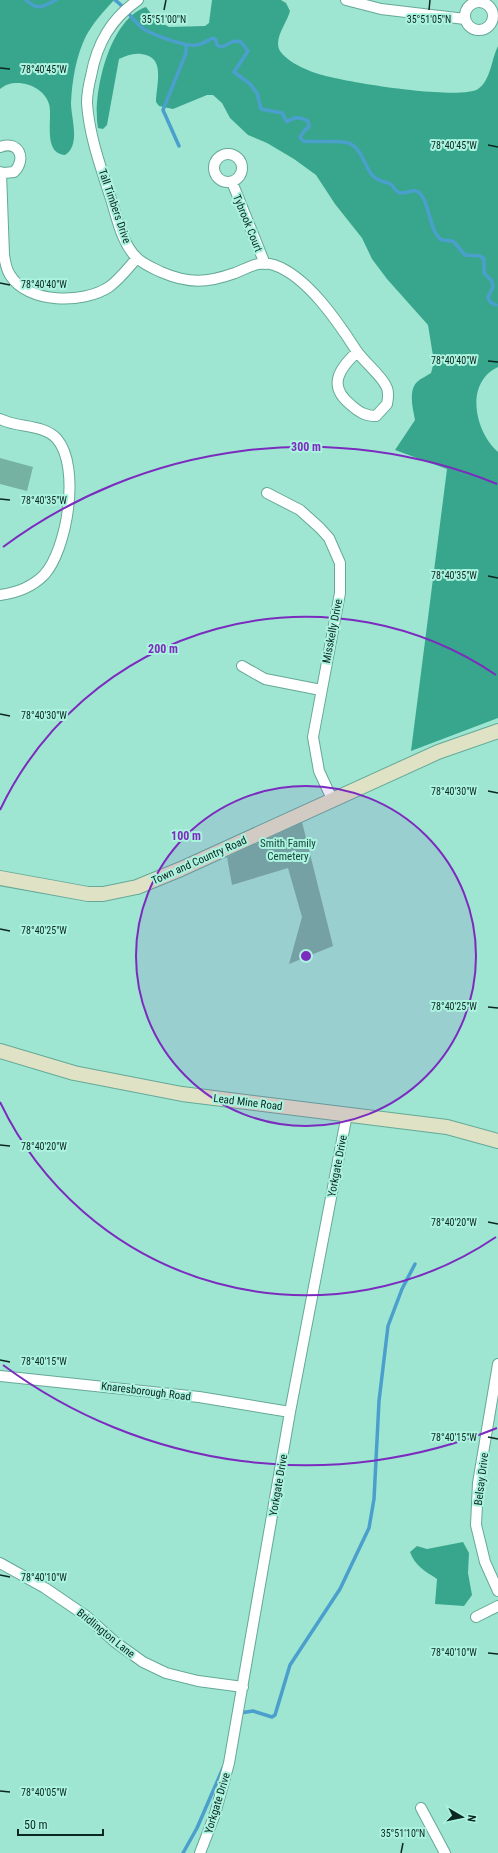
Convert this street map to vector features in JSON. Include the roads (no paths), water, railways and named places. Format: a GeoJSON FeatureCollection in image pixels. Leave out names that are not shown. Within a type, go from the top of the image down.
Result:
{"type":"FeatureCollection","features":[{"type":"Feature","properties":{"kind":"street","name":"Tall Timbers Drive"},"geometry":{"type":"LineString","coordinates":[[138,0],[115,18],[98,47],[93,64],[87,102],[94,140],[125,240],[137,258],[153,268],[186,281],[215,279],[253,265],[274,265],[285,271],[308,288],[357,352],[387,386],[387,404],[376,416],[368,416],[360,413],[343,399],[338,390],[337,380],[340,371],[357,352]]}},
{"type":"Feature","properties":{"kind":"street"},"geometry":{"type":"LineString","coordinates":[[346,0],[381,9],[465,19]]}},
{"type":"Feature","properties":{"kind":"street"},"geometry":{"type":"LineString","coordinates":[[0,147],[11,145],[20,155],[19,167],[14,172],[1,172],[4,255],[6,268],[10,276],[26,289],[52,298],[68,299],[84,296],[108,287],[118,279],[137,258]]}},
{"type":"Feature","properties":{"kind":"street","name":"Tybrook Court"},"geometry":{"type":"LineString","coordinates":[[232,182],[265,264]]}},
{"type":"Feature","properties":{"kind":"street"},"geometry":{"type":"LineString","coordinates":[[0,419],[46,432],[57,439],[66,455],[70,468],[70,483],[69,501],[65,523],[58,549],[51,565],[43,575],[30,585],[19,591],[0,595]]}},
{"type":"Feature","properties":{"kind":"street","name":"Misskelly Drive"},"geometry":{"type":"LineString","coordinates":[[267,493],[300,510],[320,528],[329,538],[340,563],[340,593],[313,737],[319,771],[332,799]]}},
{"type":"Feature","properties":{"kind":"street"},"geometry":{"type":"LineString","coordinates":[[242,666],[265,679],[321,690]]}},
{"type":"Feature","properties":{"kind":"street","name":"Town and Country Road"},"geometry":{"type":"LineString","coordinates":[[0,878],[88,894],[103,894],[130,889],[182,869],[332,799],[438,752],[498,731]]}},
{"type":"Feature","properties":{"kind":"street","name":"Lead Mine Road"},"geometry":{"type":"LineString","coordinates":[[0,1051],[74,1073],[175,1092],[447,1127],[498,1141]]}},
{"type":"Feature","properties":{"kind":"street","name":"Yorkgate Drive"},"geometry":{"type":"LineString","coordinates":[[200,1853],[217,1807],[229,1763],[290,1412],[347,1114]]}},
{"type":"Feature","properties":{"kind":"street","name":"Belsay Drive"},"geometry":{"type":"LineString","coordinates":[[498,1364],[478,1483],[476,1525],[485,1562],[498,1591]]}},
{"type":"Feature","properties":{"kind":"street","name":"Knaresborough Road"},"geometry":{"type":"LineString","coordinates":[[0,1376],[199,1397],[290,1412]]}},
{"type":"Feature","properties":{"kind":"street","name":"Bridlington Lane"},"geometry":{"type":"LineString","coordinates":[[0,1563],[45,1588],[86,1616],[115,1642],[143,1662],[173,1675],[198,1681],[243,1687]]}},
{"type":"Feature","properties":{"kind":"street"},"geometry":{"type":"LineString","coordinates":[[476,1617],[498,1606]]}},
{"type":"Feature","properties":{"kind":"street"},"geometry":{"type":"LineString","coordinates":[[421,1808],[445,1853]]}},
{"type":"Feature","properties":{"kind":"waterway"},"geometry":{"type":"LineString","coordinates":[[26,0],[37,7],[56,0]]}},
{"type":"Feature","properties":{"kind":"waterway"},"geometry":{"type":"LineString","coordinates":[[115,0],[145,30],[168,39],[184,44],[196,45],[202,44],[213,38],[216,40],[217,45],[222,47],[234,41],[241,42],[248,51],[234,72],[250,84],[257,93],[261,109],[282,113],[287,122],[298,118],[308,121],[309,127],[300,137],[303,141],[342,142],[351,144],[361,155],[373,176],[392,185],[398,192],[404,193],[416,191],[419,193],[424,200],[438,237],[442,240],[454,242],[465,255],[480,256],[484,259],[484,273],[492,281],[493,287],[488,297],[490,302],[496,305]]}},
{"type":"Feature","properties":{"kind":"waterway"},"geometry":{"type":"LineString","coordinates":[[179,146],[163,110],[186,53],[186,45]]}},
{"type":"Feature","properties":{"kind":"waterway"},"geometry":{"type":"LineString","coordinates":[[240,1713],[253,1711],[272,1717],[275,1715],[290,1665],[340,1589],[369,1528],[374,1499],[379,1401],[388,1326],[402,1289],[415,1264]]}},
{"type":"Feature","properties":{"kind":"waterway"},"geometry":{"type":"LineString","coordinates":[[183,1853],[197,1828],[223,1768]]}},
{"type":"Feature","properties":{"kind":"park label","name":"Smith Family Cemetery"},"geometry":{"type":"Point","coordinates":[288,849]}}]}
